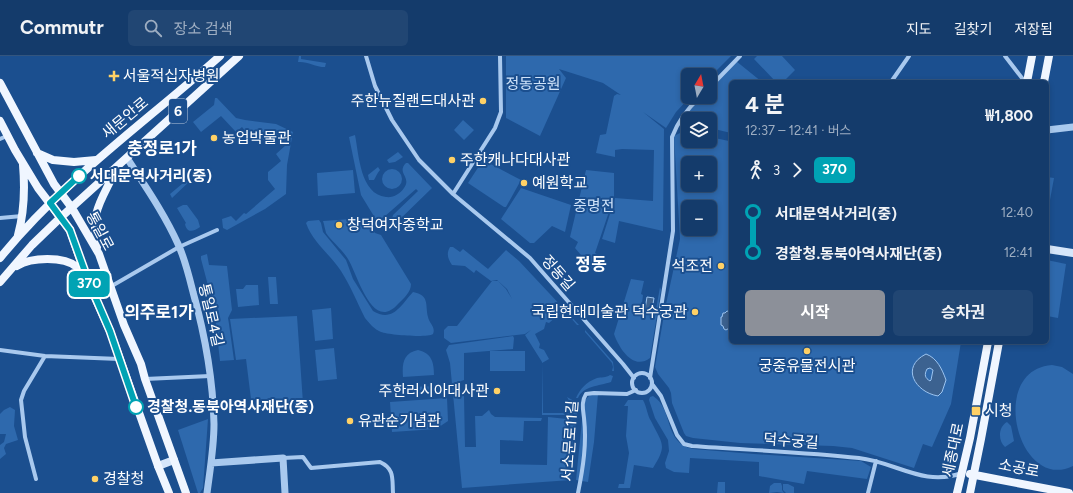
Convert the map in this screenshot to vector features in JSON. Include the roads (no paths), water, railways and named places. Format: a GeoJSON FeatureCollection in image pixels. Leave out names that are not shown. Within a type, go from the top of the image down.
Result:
{"type":"FeatureCollection","features":[{"type":"Feature","properties":{"kind":"main road","name":"새문안로"},"geometry":{"type":"LineString","coordinates":[[50,203],[97,160],[220,56]]}},
{"type":"Feature","properties":{"kind":"main road","name":"새문안로"},"geometry":{"type":"LineString","coordinates":[[60,218],[239,56]]}},
{"type":"Feature","properties":{"kind":"main road"},"geometry":{"type":"LineString","coordinates":[[1026,80],[1032,56]]}},
{"type":"Feature","properties":{"kind":"main road"},"geometry":{"type":"LineString","coordinates":[[1044,80],[1048,56]]}},
{"type":"Feature","properties":{"kind":"main road","name":"통일로"},"geometry":{"type":"LineString","coordinates":[[0,83],[54,184],[72,208],[99,254],[110,287],[141,364],[186,493]]}},
{"type":"Feature","properties":{"kind":"main road","name":"통일로"},"geometry":{"type":"LineString","coordinates":[[0,121],[4,137],[23,163],[38,188],[70,230],[88,280],[110,331],[169,493]]}},
{"type":"Feature","properties":{"kind":"main road"},"geometry":{"type":"LineString","coordinates":[[37,153],[53,160],[74,162],[97,160]]}},
{"type":"Feature","properties":{"kind":"main road"},"geometry":{"type":"LineString","coordinates":[[18,236],[22,216],[24,180],[23,163]]}},
{"type":"Feature","properties":{"kind":"main road"},"geometry":{"type":"LineString","coordinates":[[99,254],[94,229],[96,211],[117,167]]}},
{"type":"Feature","properties":{"kind":"main road","name":"6"},"geometry":{"type":"LineString","coordinates":[[0,258],[18,236],[50,203]]}},
{"type":"Feature","properties":{"kind":"main road","name":"6"},"geometry":{"type":"LineString","coordinates":[[0,282],[32,245],[60,218]]}},
{"type":"Feature","properties":{"kind":"main road"},"geometry":{"type":"LineString","coordinates":[[1049,249],[1073,253]]}},
{"type":"Feature","properties":{"kind":"main road"},"geometry":{"type":"LineString","coordinates":[[11,270],[28,261],[43,259],[53,260],[77,267],[88,280]]}},
{"type":"Feature","properties":{"kind":"main road","name":"세종대로"},"geometry":{"type":"LineString","coordinates":[[957,493],[988,344]]}},
{"type":"Feature","properties":{"kind":"main road","name":"세종대로"},"geometry":{"type":"LineString","coordinates":[[970,493],[999,344]]}},
{"type":"Feature","properties":{"kind":"main road"},"geometry":{"type":"LineString","coordinates":[[158,466],[174,460]]}},
{"type":"Feature","properties":{"kind":"main road","name":"소공로"},"geometry":{"type":"LineString","coordinates":[[962,473],[1066,492]]}},
{"type":"Feature","properties":{"kind":"main road"},"geometry":{"type":"LineString","coordinates":[[1066,492],[1073,489]]}},
{"type":"Feature","properties":{"kind":"street","name":"정동길"},"geometry":{"type":"LineString","coordinates":[[366,56],[375,86],[392,120],[419,160],[453,194],[530,258],[634,378]]}},
{"type":"Feature","properties":{"kind":"street"},"geometry":{"type":"LineString","coordinates":[[453,194],[495,128],[501,112],[500,56]]}},
{"type":"Feature","properties":{"kind":"street"},"geometry":{"type":"LineString","coordinates":[[717,79],[740,56]]}},
{"type":"Feature","properties":{"kind":"street"},"geometry":{"type":"LineString","coordinates":[[892,80],[909,56]]}},
{"type":"Feature","properties":{"kind":"street"},"geometry":{"type":"LineString","coordinates":[[1005,56],[1024,80]]}},
{"type":"Feature","properties":{"kind":"street"},"geometry":{"type":"LineString","coordinates":[[650,378],[643,373],[638,374],[634,378],[633,385],[636,390],[646,392],[652,384],[650,378],[673,231],[672,138],[675,128],[693,104]]}},
{"type":"Feature","properties":{"kind":"street"},"geometry":{"type":"LineString","coordinates":[[1049,130],[1073,127]]}},
{"type":"Feature","properties":{"kind":"street","name":"통일로4길"},"geometry":{"type":"LineString","coordinates":[[127,158],[162,214],[179,247],[197,306],[205,340],[214,425],[207,493]]}},
{"type":"Feature","properties":{"kind":"street"},"geometry":{"type":"LineString","coordinates":[[0,218],[22,216]]}},
{"type":"Feature","properties":{"kind":"street"},"geometry":{"type":"LineString","coordinates":[[110,287],[179,247],[217,230]]}},
{"type":"Feature","properties":{"kind":"street"},"geometry":{"type":"LineString","coordinates":[[0,350],[45,356],[119,359]]}},
{"type":"Feature","properties":{"kind":"street"},"geometry":{"type":"LineString","coordinates":[[36,479],[25,437],[21,400],[24,391],[45,356]]}},
{"type":"Feature","properties":{"kind":"street"},"geometry":{"type":"LineString","coordinates":[[145,379],[210,376]]}},
{"type":"Feature","properties":{"kind":"street","name":"덕수궁길"},"geometry":{"type":"LineString","coordinates":[[652,384],[661,396],[677,435],[684,444],[692,446],[860,458],[876,461],[931,477],[950,477],[962,473]]}},
{"type":"Feature","properties":{"kind":"street","name":"서소문로11길"},"geometry":{"type":"LineString","coordinates":[[578,493],[584,459],[583,401],[586,394],[627,394],[636,390]]}},
{"type":"Feature","properties":{"kind":"street"},"geometry":{"type":"LineString","coordinates":[[211,463],[302,457],[311,468],[380,462],[391,470],[393,493]]}},
{"type":"Feature","properties":{"kind":"street"},"geometry":{"type":"LineString","coordinates":[[283,458],[285,493]]}},
{"type":"Feature","properties":{"kind":"street"},"geometry":{"type":"LineString","coordinates":[[868,493],[876,461]]}},
{"type":"Feature","properties":{"kind":"place","name":"서울적십자병원"},"geometry":{"type":"Point","coordinates":[114,76]}},
{"type":"Feature","properties":{"kind":"place","name":"주한뉴질랜드대사관"},"geometry":{"type":"Point","coordinates":[483,101]}},
{"type":"Feature","properties":{"kind":"place","name":"농업박물관"},"geometry":{"type":"Point","coordinates":[214,138]}},
{"type":"Feature","properties":{"kind":"place","name":"주한캐나다대사관"},"geometry":{"type":"Point","coordinates":[452,160]}},
{"type":"Feature","properties":{"kind":"place","name":"서대문역사거리(중)"},"geometry":{"type":"Point","coordinates":[79,176]}},
{"type":"Feature","properties":{"kind":"place","name":"예원학교"},"geometry":{"type":"Point","coordinates":[524,183]}},
{"type":"Feature","properties":{"kind":"place","name":"창덕여자중학교"},"geometry":{"type":"Point","coordinates":[339,225]}},
{"type":"Feature","properties":{"kind":"place","name":"석조전"},"geometry":{"type":"Point","coordinates":[721,266]}},
{"type":"Feature","properties":{"kind":"place","name":"국립현대미술관 덕수궁관"},"geometry":{"type":"Point","coordinates":[695,312]}},
{"type":"Feature","properties":{"kind":"place","name":"궁중유물전시관"},"geometry":{"type":"Point","coordinates":[807,351]}},
{"type":"Feature","properties":{"kind":"place","name":"주한러시아대사관"},"geometry":{"type":"Point","coordinates":[497,391]}},
{"type":"Feature","properties":{"kind":"place","name":"경찰청.동북아역사재단(중)"},"geometry":{"type":"Point","coordinates":[136,407]}},
{"type":"Feature","properties":{"kind":"place","name":"시청"},"geometry":{"type":"Point","coordinates":[976,411]}},
{"type":"Feature","properties":{"kind":"place","name":"유관순기념관"},"geometry":{"type":"Point","coordinates":[350,421]}},
{"type":"Feature","properties":{"kind":"place","name":"경찰청"},"geometry":{"type":"Point","coordinates":[95,479]}},
{"type":"Feature","properties":{"kind":"district","name":"충정로1가"},"geometry":{"type":"Point","coordinates":[162,148]}},
{"type":"Feature","properties":{"kind":"district","name":"정동"},"geometry":{"type":"Point","coordinates":[591,264]}},
{"type":"Feature","properties":{"kind":"district","name":"의주로1가"},"geometry":{"type":"Point","coordinates":[159,312]}},
{"type":"Feature","properties":{"kind":"park label","name":"정동공원"},"geometry":{"type":"Point","coordinates":[533,84]}},
{"type":"Feature","properties":{"kind":"park label","name":"중명전"},"geometry":{"type":"Point","coordinates":[594,206]}}]}
